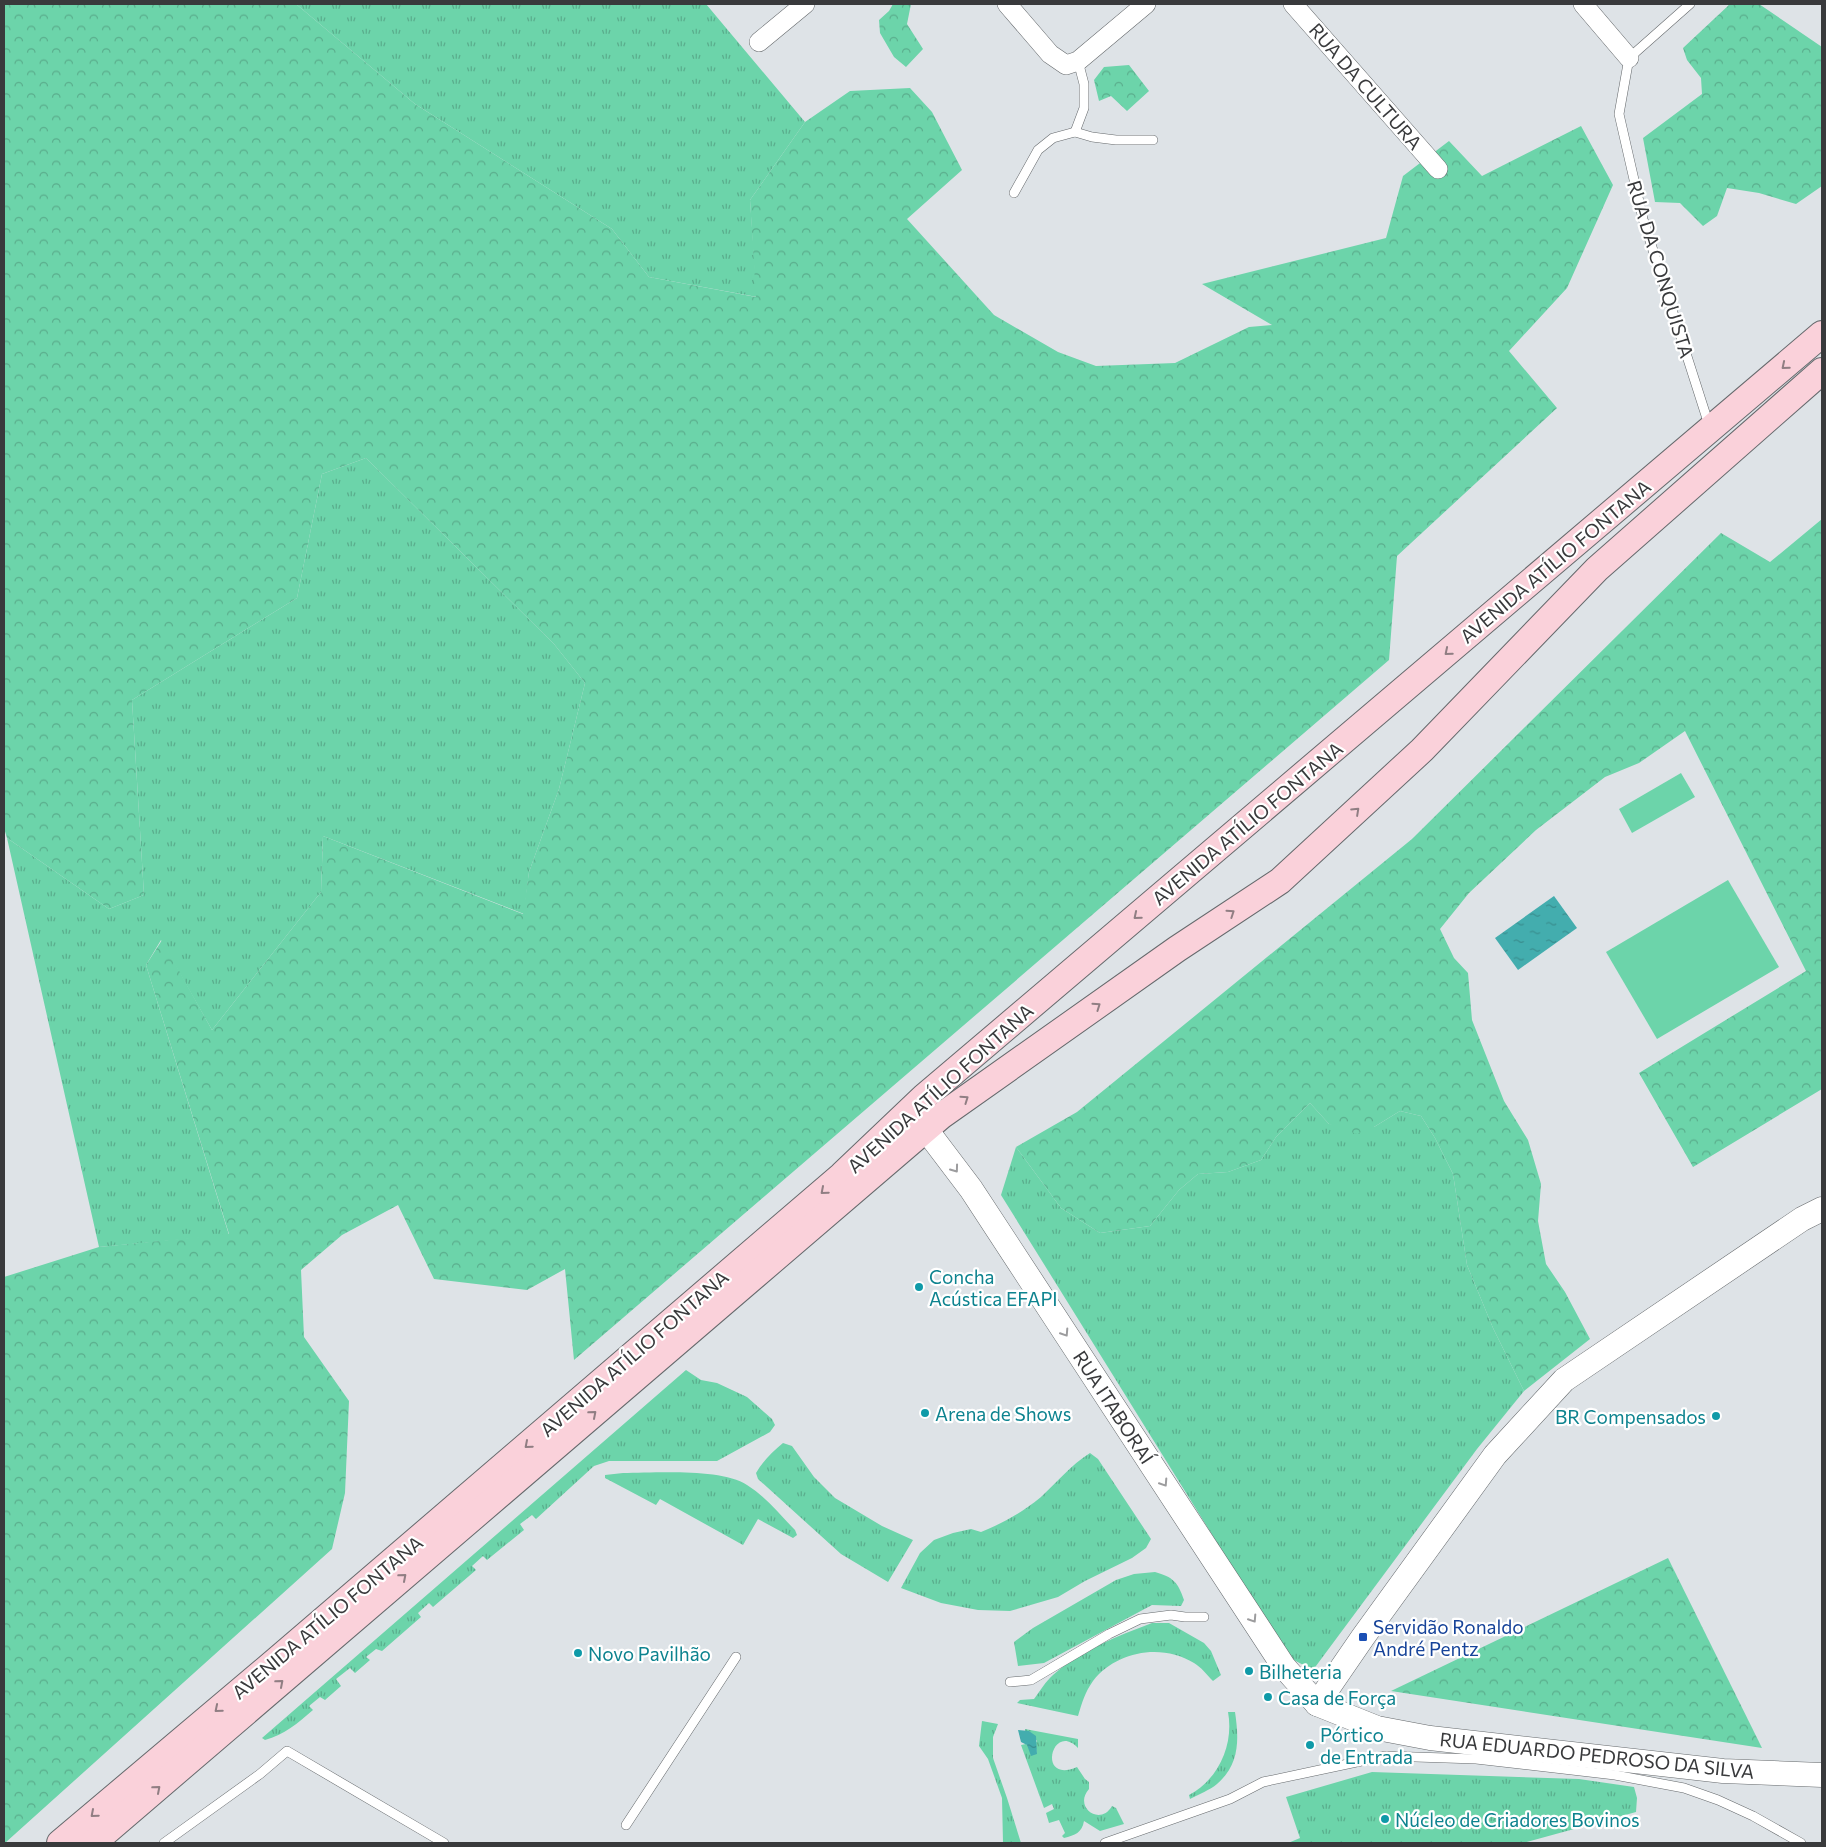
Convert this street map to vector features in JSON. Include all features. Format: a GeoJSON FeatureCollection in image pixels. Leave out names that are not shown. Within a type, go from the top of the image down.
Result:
{"type":"FeatureCollection","features":[{"type":"Feature","properties":{"kind":"main road","name":"AVENIDA ATÍLIO FONTANA"},"geometry":{"type":"LineString","coordinates":[[93,1843],[918,1119],[1822,334]]}},
{"type":"Feature","properties":{"kind":"main road","name":"AVENIDA ATÍLIO FONTANA"},"geometry":{"type":"LineString","coordinates":[[60,1843],[278,1659],[842,1175],[918,1119],[941,1116],[1169,955],[1280,881],[1422,750],[1597,569],[1822,371]]}},
{"type":"Feature","properties":{"kind":"street"},"geometry":{"type":"LineString","coordinates":[[760,42],[805,4]]}},
{"type":"Feature","properties":{"kind":"street"},"geometry":{"type":"LineString","coordinates":[[1007,4],[1050,54],[1072,63],[1146,4]]}},
{"type":"Feature","properties":{"kind":"street","name":"RUA DA CULTURA"},"geometry":{"type":"LineString","coordinates":[[1293,4],[1438,169]]}},
{"type":"Feature","properties":{"kind":"street"},"geometry":{"type":"LineString","coordinates":[[1583,4],[1629,58]]}},
{"type":"Feature","properties":{"kind":"street","name":"RUA ITABORAÍ"},"geometry":{"type":"LineString","coordinates":[[918,1119],[971,1190],[1284,1667],[1317,1704]]}},
{"type":"Feature","properties":{"kind":"street"},"geometry":{"type":"LineString","coordinates":[[1317,1704],[1363,1637],[1495,1455],[1564,1380],[1802,1219],[1822,1209]]}},
{"type":"Feature","properties":{"kind":"street","name":"RUA EDUARDO PEDROSO DA SILVA"},"geometry":{"type":"LineString","coordinates":[[1317,1704],[1377,1728],[1430,1738],[1723,1771],[1822,1776]]}},
{"type":"Feature","properties":{"kind":"lane"},"geometry":{"type":"LineString","coordinates":[[1629,58],[1690,4]]}},
{"type":"Feature","properties":{"kind":"lane","name":"RUA DA CONQUISTA"},"geometry":{"type":"LineString","coordinates":[[1629,58],[1619,114],[1643,219],[1710,430]]}},
{"type":"Feature","properties":{"kind":"lane"},"geometry":{"type":"LineString","coordinates":[[1072,63],[1084,84],[1084,108],[1075,132]]}},
{"type":"Feature","properties":{"kind":"lane"},"geometry":{"type":"LineString","coordinates":[[1014,193],[1038,150],[1053,138],[1075,132],[1092,137],[1116,140],[1153,140]]}},
{"type":"Feature","properties":{"kind":"lane"},"geometry":{"type":"LineString","coordinates":[[1010,1682],[1031,1680],[1109,1634],[1140,1619],[1171,1615],[1204,1617]]}},
{"type":"Feature","properties":{"kind":"lane"},"geometry":{"type":"LineString","coordinates":[[626,1825],[736,1657]]}},
{"type":"Feature","properties":{"kind":"lane"},"geometry":{"type":"LineString","coordinates":[[164,1843],[260,1774],[287,1751],[444,1843]]}},
{"type":"Feature","properties":{"kind":"lane"},"geometry":{"type":"LineString","coordinates":[[1105,1843],[1230,1799],[1263,1782],[1385,1756],[1476,1759],[1615,1775],[1684,1788],[1718,1800],[1753,1816],[1801,1843]]}},
{"type":"Feature","properties":{"kind":"green space"},"geometry":{"type":"Polygon","coordinates":[[[4,4],[296,4],[415,104],[612,229],[649,277],[756,297],[750,200],[805,122],[850,91],[910,88],[932,112],[962,170],[907,219],[994,315],[1058,352],[1096,366],[1175,363],[1249,327],[1272,325],[1202,284],[1386,238],[1403,176],[1449,141],[1482,176],[1581,126],[1613,185],[1567,288],[1509,351],[1557,408],[1397,556],[1389,660],[574,1360],[565,1269],[527,1290],[434,1279],[398,1205],[342,1235],[301,1270],[304,1337],[349,1401],[345,1493],[332,1549],[5,1843],[4,1277],[99,1247],[229,1234],[146,965],[162,940],[212,1030],[321,892],[323,836],[523,914],[529,872],[559,789],[585,683],[554,644],[366,458],[322,474],[297,598],[132,700],[144,895],[109,909],[7,838],[4,828],[4,4]]]}},
{"type":"Feature","properties":{"kind":"green space"},"geometry":{"type":"Polygon","coordinates":[[[296,4],[706,4],[805,122],[750,200],[757,297],[649,277],[612,229],[415,104],[296,4]]]}},
{"type":"Feature","properties":{"kind":"green space"},"geometry":{"type":"Polygon","coordinates":[[[893,4],[911,4],[907,24],[923,49],[906,67],[894,57],[880,33],[879,20],[889,11],[893,4]]]}},
{"type":"Feature","properties":{"kind":"green space"},"geometry":{"type":"Polygon","coordinates":[[[1730,4],[1759,4],[1822,47],[1822,186],[1796,204],[1759,193],[1727,188],[1717,216],[1703,226],[1680,203],[1655,202],[1643,138],[1702,94],[1701,78],[1687,60],[1683,48],[1730,4]]]}},
{"type":"Feature","properties":{"kind":"green space"},"geometry":{"type":"Polygon","coordinates":[[[1129,65],[1149,91],[1127,111],[1111,96],[1099,101],[1094,80],[1104,67],[1129,65]]]}},
{"type":"Feature","properties":{"kind":"green space"},"geometry":{"type":"Polygon","coordinates":[[[366,458],[554,644],[585,683],[559,789],[529,872],[524,914],[323,836],[321,892],[212,1030],[161,940],[146,965],[229,1235],[99,1247],[7,838],[109,909],[144,895],[132,700],[297,598],[322,474],[366,458]]]}},
{"type":"Feature","properties":{"kind":"green space"},"geometry":{"type":"Polygon","coordinates":[[[1822,519],[1822,1089],[1693,1167],[1639,1073],[1806,971],[1685,731],[1639,763],[1605,777],[1536,830],[1469,893],[1440,929],[1454,958],[1468,973],[1472,1020],[1504,1101],[1528,1140],[1541,1184],[1538,1221],[1546,1264],[1565,1292],[1590,1339],[1524,1391],[1493,1328],[1467,1265],[1453,1174],[1435,1138],[1421,1116],[1400,1111],[1374,1127],[1357,1134],[1329,1124],[1310,1103],[1276,1137],[1261,1160],[1228,1172],[1198,1174],[1179,1190],[1150,1226],[1100,1233],[1061,1208],[1016,1147],[1077,1112],[1412,839],[1721,533],[1770,562],[1822,519]]]}},
{"type":"Feature","properties":{"kind":"green space"},"geometry":{"type":"Polygon","coordinates":[[[1681,773],[1695,797],[1632,833],[1619,809],[1681,773]]]}},
{"type":"Feature","properties":{"kind":"green space"},"geometry":{"type":"Polygon","coordinates":[[[1728,880],[1779,967],[1657,1039],[1606,952],[1728,880]]]}},
{"type":"Feature","properties":{"kind":"green space"},"geometry":{"type":"Polygon","coordinates":[[[1310,1103],[1329,1124],[1374,1127],[1400,1111],[1421,1116],[1435,1138],[1453,1174],[1467,1265],[1493,1328],[1524,1391],[1477,1449],[1313,1670],[1288,1657],[1001,1195],[1016,1147],[1061,1208],[1100,1233],[1150,1226],[1179,1190],[1198,1174],[1228,1172],[1261,1160],[1276,1137],[1310,1103]]]}},
{"type":"Feature","properties":{"kind":"green space"},"geometry":{"type":"Polygon","coordinates":[[[686,1370],[701,1380],[717,1383],[747,1397],[772,1419],[775,1425],[770,1432],[717,1461],[609,1461],[594,1466],[536,1519],[532,1515],[520,1524],[524,1530],[487,1560],[483,1556],[472,1566],[476,1570],[433,1607],[429,1603],[418,1613],[421,1617],[382,1651],[376,1649],[366,1657],[370,1660],[355,1673],[350,1668],[336,1679],[341,1686],[325,1700],[320,1697],[309,1706],[313,1710],[278,1735],[265,1740],[262,1738],[686,1370]]]}},
{"type":"Feature","properties":{"kind":"green space"},"geometry":{"type":"Polygon","coordinates":[[[783,1443],[792,1446],[814,1477],[835,1498],[882,1526],[913,1540],[888,1582],[841,1554],[758,1479],[756,1473],[768,1456],[783,1443]]]}},
{"type":"Feature","properties":{"kind":"green space"},"geometry":{"type":"Polygon","coordinates":[[[1090,1453],[1098,1459],[1151,1539],[1146,1548],[1132,1558],[1085,1581],[1058,1597],[1010,1611],[978,1610],[941,1603],[901,1588],[920,1553],[934,1540],[971,1529],[981,1532],[998,1525],[1041,1497],[1070,1468],[1090,1453]]]}},
{"type":"Feature","properties":{"kind":"green space"},"geometry":{"type":"Polygon","coordinates":[[[669,1472],[705,1474],[736,1480],[747,1485],[760,1495],[795,1530],[797,1535],[793,1538],[758,1519],[743,1545],[660,1499],[656,1505],[605,1478],[605,1475],[669,1472]]]}},
{"type":"Feature","properties":{"kind":"green space"},"geometry":{"type":"Polygon","coordinates":[[[1668,1558],[1762,1748],[1391,1691],[1668,1558]]]}},
{"type":"Feature","properties":{"kind":"green space"},"geometry":{"type":"Polygon","coordinates":[[[1155,1572],[1174,1581],[1184,1600],[1181,1606],[1152,1605],[1044,1663],[1018,1666],[1014,1642],[1033,1628],[1116,1580],[1134,1574],[1155,1572]]]}},
{"type":"Feature","properties":{"kind":"green space"},"geometry":{"type":"Polygon","coordinates":[[[1152,1623],[1169,1623],[1204,1643],[1211,1651],[1221,1675],[1213,1681],[1197,1665],[1181,1657],[1168,1653],[1140,1653],[1114,1663],[1093,1681],[1084,1698],[1078,1716],[1017,1703],[1020,1700],[1034,1699],[1050,1677],[1075,1658],[1113,1639],[1152,1623]]]}},
{"type":"Feature","properties":{"kind":"green space"},"geometry":{"type":"Polygon","coordinates":[[[1228,1712],[1235,1712],[1237,1741],[1234,1760],[1225,1776],[1217,1784],[1190,1799],[1189,1795],[1209,1780],[1222,1760],[1229,1736],[1228,1712]]]}},
{"type":"Feature","properties":{"kind":"green space"},"geometry":{"type":"Polygon","coordinates":[[[982,1721],[998,1724],[993,1737],[993,1758],[1021,1843],[1003,1843],[1002,1798],[988,1759],[979,1746],[982,1721]]]}},
{"type":"Feature","properties":{"kind":"green space"},"geometry":{"type":"Polygon","coordinates":[[[1025,1729],[1078,1739],[1078,1748],[1069,1742],[1061,1742],[1055,1746],[1052,1762],[1056,1768],[1064,1770],[1077,1767],[1089,1782],[1089,1789],[1084,1802],[1090,1812],[1095,1815],[1101,1815],[1112,1806],[1116,1808],[1124,1824],[1100,1831],[1084,1821],[1082,1828],[1077,1833],[1064,1838],[1062,1836],[1065,1833],[1059,1820],[1049,1823],[1046,1813],[1054,1809],[1052,1804],[1044,1808],[1021,1745],[1026,1744],[1037,1753],[1035,1744],[1037,1741],[1025,1729]]]}},
{"type":"Feature","properties":{"kind":"green space"},"geometry":{"type":"Polygon","coordinates":[[[1372,1772],[1579,1779],[1634,1787],[1637,1798],[1636,1812],[1523,1843],[1288,1843],[1300,1838],[1286,1797],[1372,1772]]]}},
{"type":"Feature","properties":{"kind":"water"},"geometry":{"type":"Polygon","coordinates":[[[1554,896],[1577,928],[1518,970],[1495,938],[1554,896]]]}},
{"type":"Feature","properties":{"kind":"water"},"geometry":{"type":"Polygon","coordinates":[[[1018,1730],[1029,1731],[1036,1736],[1037,1754],[1031,1756],[1027,1745],[1021,1742],[1018,1730]]]}},
{"type":"Feature","properties":{"kind":"place","name":"Concha Acústica EFAPI"},"geometry":{"type":"Point","coordinates":[919,1287]}},
{"type":"Feature","properties":{"kind":"place","name":"Arena de Shows"},"geometry":{"type":"Point","coordinates":[925,1413]}},
{"type":"Feature","properties":{"kind":"place","name":"BR Compensados"},"geometry":{"type":"Point","coordinates":[1716,1416]}},
{"type":"Feature","properties":{"kind":"place","name":"Servidão Ronaldo André Pentz"},"geometry":{"type":"Point","coordinates":[1363,1637]}},
{"type":"Feature","properties":{"kind":"place","name":"Novo Pavilhão"},"geometry":{"type":"Point","coordinates":[578,1653]}},
{"type":"Feature","properties":{"kind":"place","name":"Bilheteria"},"geometry":{"type":"Point","coordinates":[1249,1671]}},
{"type":"Feature","properties":{"kind":"place","name":"Casa de Força"},"geometry":{"type":"Point","coordinates":[1268,1697]}},
{"type":"Feature","properties":{"kind":"place","name":"Pórtico de Entrada"},"geometry":{"type":"Point","coordinates":[1310,1745]}},
{"type":"Feature","properties":{"kind":"place","name":"Núcleo de Criadores Bovinos"},"geometry":{"type":"Point","coordinates":[1385,1819]}}]}
